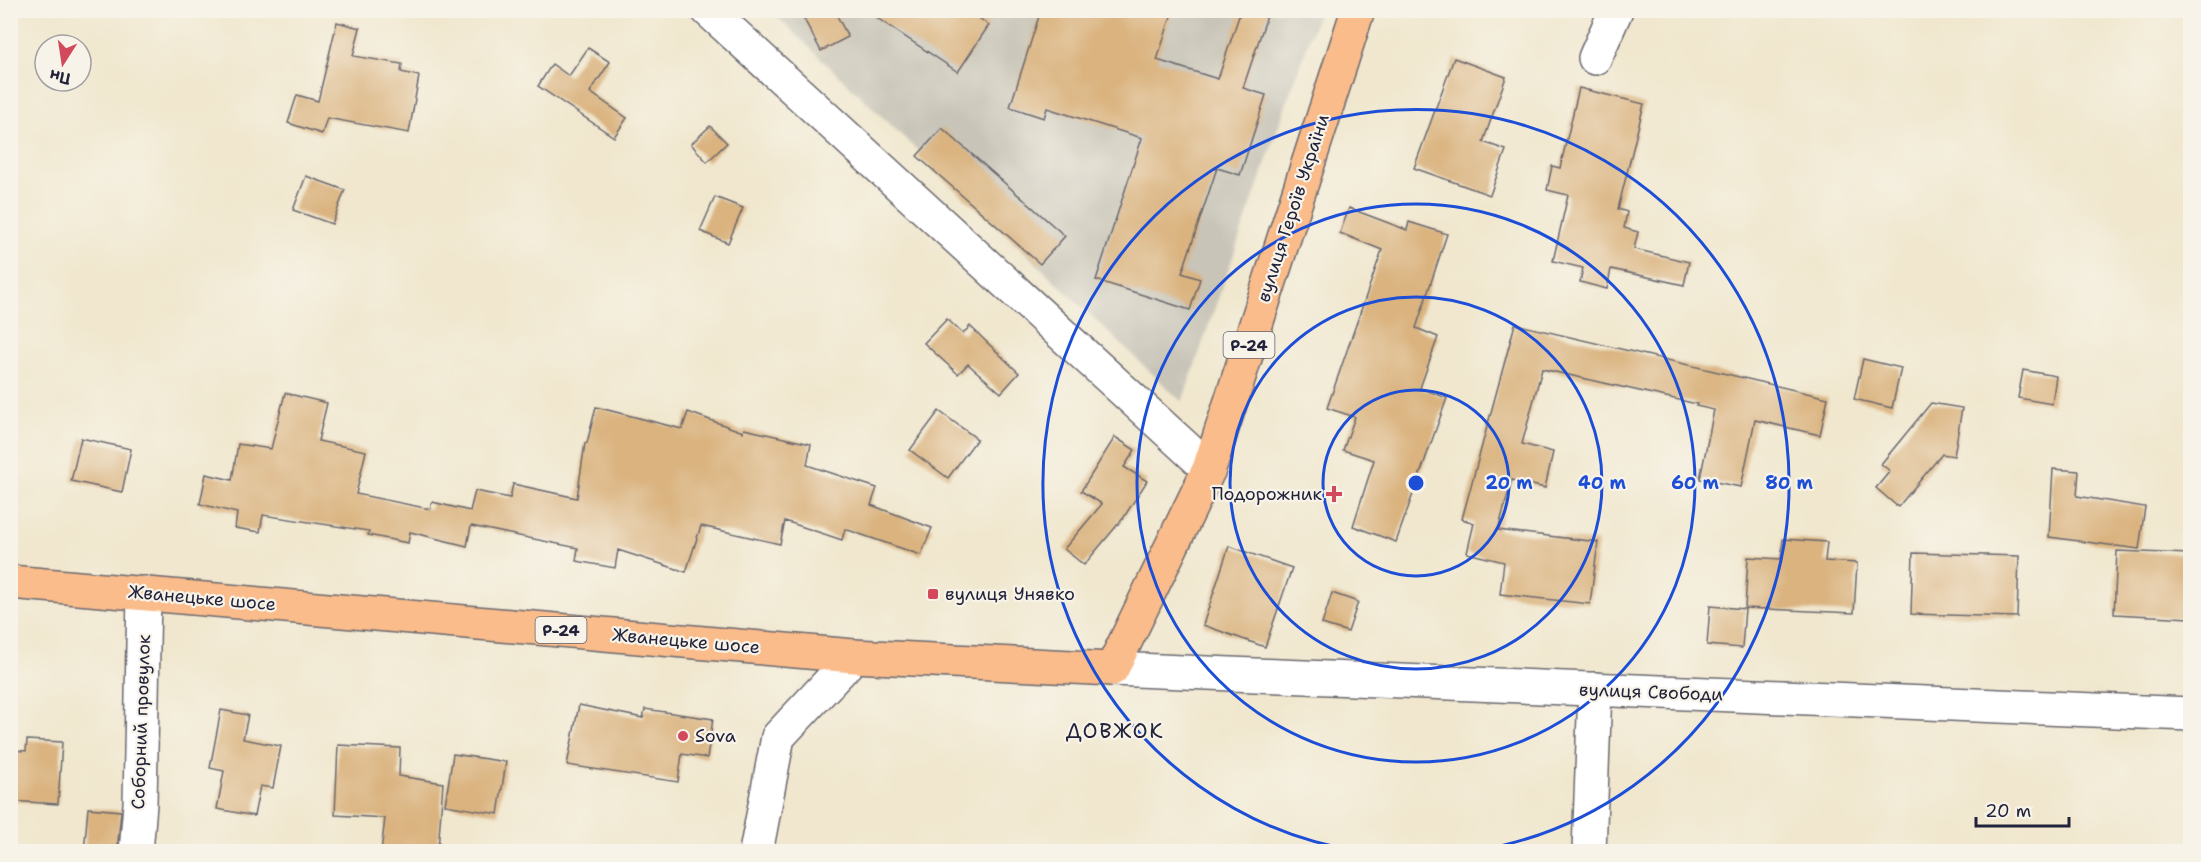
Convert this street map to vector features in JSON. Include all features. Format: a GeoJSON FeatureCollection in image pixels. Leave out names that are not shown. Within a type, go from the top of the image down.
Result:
{"type":"FeatureCollection","features":[{"type":"Feature","properties":{"kind":"main road","name":"вулиця Героїв України"},"geometry":{"type":"LineString","coordinates":[[1112,669],[1209,469],[1358,10]]}},
{"type":"Feature","properties":{"kind":"main road","name":"Жванецьке шосе"},"geometry":{"type":"LineString","coordinates":[[10,582],[854,656],[1112,669]]}},
{"type":"Feature","properties":{"kind":"street"},"geometry":{"type":"LineString","coordinates":[[708,10],[1209,469]]}},
{"type":"Feature","properties":{"kind":"street"},"geometry":{"type":"LineString","coordinates":[[1595,58],[1616,10]]}},
{"type":"Feature","properties":{"kind":"street","name":"Соборний провулок"},"geometry":{"type":"LineString","coordinates":[[136,852],[140,804],[144,593]]}},
{"type":"Feature","properties":{"kind":"street"},"geometry":{"type":"LineString","coordinates":[[756,852],[778,737],[854,656]]}},
{"type":"Feature","properties":{"kind":"street","name":"вулиця Свободи"},"geometry":{"type":"LineString","coordinates":[[1112,669],[2190,714]]}},
{"type":"Feature","properties":{"kind":"street"},"geometry":{"type":"LineString","coordinates":[[1589,852],[1595,689]]}},
{"type":"Feature","properties":{"kind":"shaded area"},"geometry":{"type":"Polygon","coordinates":[[[771,11],[1319,11],[1182,402],[771,11]]]}},
{"type":"Feature","properties":{"kind":"building"},"geometry":{"type":"Polygon","coordinates":[[[820,10],[834,10],[848,37],[821,51],[804,19],[820,10]]]}},
{"type":"Feature","properties":{"kind":"building"},"geometry":{"type":"Polygon","coordinates":[[[865,10],[967,10],[989,25],[958,72],[865,10]]]}},
{"type":"Feature","properties":{"kind":"building"},"geometry":{"type":"Polygon","coordinates":[[[1041,10],[1173,10],[1157,60],[1218,79],[1241,10],[1269,10],[1243,88],[1266,95],[1240,175],[1217,168],[1182,273],[1200,279],[1190,310],[1096,280],[1142,138],[1047,108],[1044,118],[1010,107],[1041,10]]]}},
{"type":"Feature","properties":{"kind":"building"},"geometry":{"type":"Polygon","coordinates":[[[337,22],[360,28],[353,56],[402,64],[401,72],[419,76],[409,133],[327,118],[322,134],[288,123],[297,95],[318,101],[337,22]]]}},
{"type":"Feature","properties":{"kind":"building"},"geometry":{"type":"Polygon","coordinates":[[[588,48],[610,62],[590,92],[627,118],[614,137],[538,86],[552,64],[569,76],[588,48]]]}},
{"type":"Feature","properties":{"kind":"building"},"geometry":{"type":"Polygon","coordinates":[[[1454,58],[1506,77],[1483,142],[1506,150],[1490,195],[1414,168],[1454,58]]]}},
{"type":"Feature","properties":{"kind":"building"},"geometry":{"type":"Polygon","coordinates":[[[1579,88],[1644,104],[1618,209],[1627,212],[1624,228],[1638,232],[1634,249],[1689,262],[1684,285],[1611,269],[1607,289],[1580,282],[1583,268],[1553,261],[1568,195],[1547,190],[1552,166],[1560,168],[1579,88]]]}},
{"type":"Feature","properties":{"kind":"building"},"geometry":{"type":"Polygon","coordinates":[[[710,126],[727,143],[707,162],[691,144],[710,126]]]}},
{"type":"Feature","properties":{"kind":"building"},"geometry":{"type":"Polygon","coordinates":[[[942,128],[1065,236],[1040,264],[917,156],[942,128]]]}},
{"type":"Feature","properties":{"kind":"building"},"geometry":{"type":"Polygon","coordinates":[[[306,176],[345,190],[332,224],[293,210],[306,176]]]}},
{"type":"Feature","properties":{"kind":"building"},"geometry":{"type":"Polygon","coordinates":[[[715,197],[743,208],[728,243],[700,231],[715,197]]]}},
{"type":"Feature","properties":{"kind":"building"},"geometry":{"type":"Polygon","coordinates":[[[1349,208],[1407,230],[1409,222],[1447,234],[1416,328],[1438,337],[1420,388],[1447,398],[1396,542],[1353,526],[1374,460],[1343,450],[1355,417],[1327,408],[1382,250],[1340,233],[1349,208]]]}},
{"type":"Feature","properties":{"kind":"building"},"geometry":{"type":"Polygon","coordinates":[[[947,319],[963,334],[970,326],[1019,373],[1001,393],[968,364],[958,374],[924,343],[947,319]]]}},
{"type":"Feature","properties":{"kind":"building"},"geometry":{"type":"Polygon","coordinates":[[[1515,324],[1828,398],[1820,435],[1755,420],[1741,487],[1700,479],[1714,410],[1696,406],[1697,404],[1542,369],[1522,444],[1553,452],[1545,488],[1512,480],[1498,530],[1598,542],[1590,604],[1500,594],[1504,562],[1467,553],[1474,523],[1462,519],[1515,324]]]}},
{"type":"Feature","properties":{"kind":"building"},"geometry":{"type":"Polygon","coordinates":[[[1863,359],[1901,368],[1892,408],[1854,399],[1863,359]]]}},
{"type":"Feature","properties":{"kind":"building"},"geometry":{"type":"Polygon","coordinates":[[[2023,370],[2056,376],[2052,404],[2018,398],[2023,370]]]}},
{"type":"Feature","properties":{"kind":"building"},"geometry":{"type":"Polygon","coordinates":[[[285,393],[327,403],[318,441],[366,451],[356,494],[430,509],[432,502],[470,511],[475,491],[510,498],[513,484],[577,498],[585,443],[587,443],[596,407],[682,429],[688,412],[743,432],[744,429],[811,444],[807,465],[877,488],[871,505],[932,528],[921,555],[845,529],[842,540],[785,521],[780,544],[701,526],[686,572],[618,550],[615,568],[576,561],[578,548],[471,526],[467,546],[410,532],[408,543],[368,535],[369,531],[263,515],[260,532],[235,528],[237,513],[200,504],[206,474],[232,480],[238,444],[271,449],[285,393]]]}},
{"type":"Feature","properties":{"kind":"building"},"geometry":{"type":"Polygon","coordinates":[[[1931,403],[1962,408],[1954,456],[1942,454],[1898,507],[1876,488],[1890,471],[1881,464],[1931,403]]]}},
{"type":"Feature","properties":{"kind":"building"},"geometry":{"type":"Polygon","coordinates":[[[939,411],[977,439],[948,478],[910,450],[939,411]]]}},
{"type":"Feature","properties":{"kind":"building"},"geometry":{"type":"Polygon","coordinates":[[[1115,437],[1135,450],[1124,467],[1147,481],[1124,517],[1084,565],[1064,549],[1102,504],[1081,491],[1115,437]]]}},
{"type":"Feature","properties":{"kind":"building"},"geometry":{"type":"Polygon","coordinates":[[[81,438],[131,449],[122,492],[71,481],[81,438]]]}},
{"type":"Feature","properties":{"kind":"building"},"geometry":{"type":"Polygon","coordinates":[[[2053,469],[2079,471],[2077,496],[2145,507],[2139,549],[2049,537],[2053,469]]]}},
{"type":"Feature","properties":{"kind":"building"},"geometry":{"type":"Polygon","coordinates":[[[1783,539],[1827,542],[1825,561],[1857,563],[1854,613],[1745,608],[1748,557],[1781,559],[1783,539]]]}},
{"type":"Feature","properties":{"kind":"building"},"geometry":{"type":"Polygon","coordinates":[[[1229,546],[1292,568],[1265,647],[1203,625],[1229,546]]]}},
{"type":"Feature","properties":{"kind":"building"},"geometry":{"type":"Polygon","coordinates":[[[2117,551],[2190,554],[2190,618],[2114,614],[2117,551]]]}},
{"type":"Feature","properties":{"kind":"building"},"geometry":{"type":"Polygon","coordinates":[[[1913,553],[2019,556],[2017,617],[1911,614],[1913,553]]]}},
{"type":"Feature","properties":{"kind":"building"},"geometry":{"type":"Polygon","coordinates":[[[1332,593],[1358,602],[1348,632],[1322,624],[1332,593]]]}},
{"type":"Feature","properties":{"kind":"building"},"geometry":{"type":"Polygon","coordinates":[[[1710,606],[1745,609],[1742,648],[1707,645],[1710,606]]]}},
{"type":"Feature","properties":{"kind":"building"},"geometry":{"type":"Polygon","coordinates":[[[579,705],[643,718],[645,709],[713,719],[707,758],[682,754],[678,782],[567,765],[579,705]]]}},
{"type":"Feature","properties":{"kind":"building"},"geometry":{"type":"Polygon","coordinates":[[[221,710],[248,715],[243,739],[281,746],[273,788],[260,786],[254,816],[217,809],[224,771],[210,768],[221,710]]]}},
{"type":"Feature","properties":{"kind":"building"},"geometry":{"type":"Polygon","coordinates":[[[27,740],[62,742],[58,804],[10,801],[10,750],[26,751],[27,740]]]}},
{"type":"Feature","properties":{"kind":"building"},"geometry":{"type":"Polygon","coordinates":[[[338,745],[400,748],[399,776],[443,783],[438,850],[410,848],[410,852],[381,852],[385,818],[335,815],[338,745]]]}},
{"type":"Feature","properties":{"kind":"building"},"geometry":{"type":"Polygon","coordinates":[[[453,754],[506,762],[498,814],[445,805],[453,754]]]}},
{"type":"Feature","properties":{"kind":"building"},"geometry":{"type":"Polygon","coordinates":[[[88,808],[121,811],[117,852],[84,852],[88,808]]]}},
{"type":"Feature","properties":{"kind":"place","name":"Подорожник"},"geometry":{"type":"Point","coordinates":[1334,494]}},
{"type":"Feature","properties":{"kind":"place","name":"вулиця Унявко"},"geometry":{"type":"Point","coordinates":[933,594]}},
{"type":"Feature","properties":{"kind":"place","name":"Sova"},"geometry":{"type":"Point","coordinates":[683,736]}},
{"type":"Feature","properties":{"kind":"district","name":"ДОВЖОК"},"geometry":{"type":"Point","coordinates":[1115,731]}}]}
